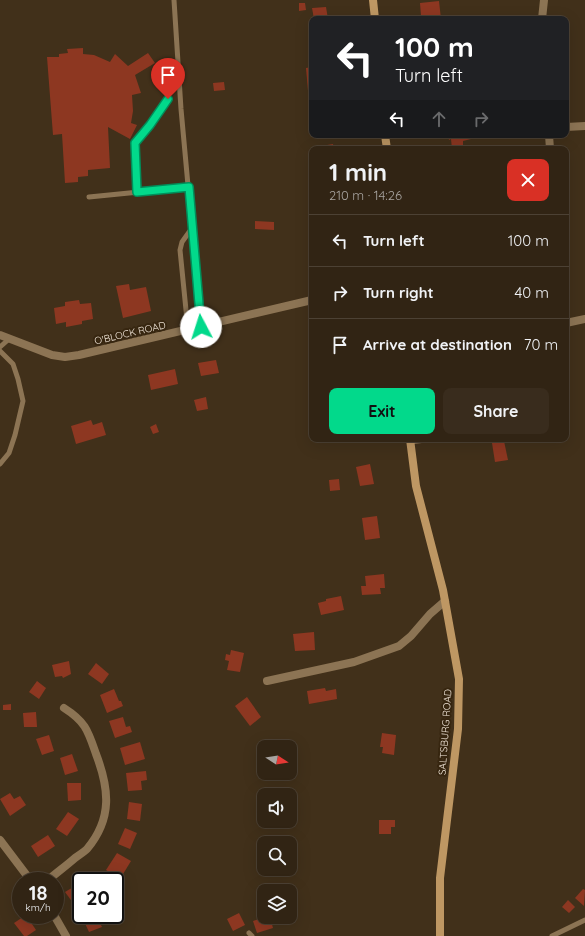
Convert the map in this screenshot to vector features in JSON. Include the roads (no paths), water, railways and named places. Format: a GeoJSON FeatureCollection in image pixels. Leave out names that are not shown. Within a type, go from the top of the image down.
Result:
{"type":"FeatureCollection","features":[{"type":"Feature","properties":{"kind":"main road"},"geometry":{"type":"LineString","coordinates":[[373,0],[375,16]]}},
{"type":"Feature","properties":{"kind":"main road","name":"SALTSBURG ROAD"},"geometry":{"type":"LineString","coordinates":[[410,442],[416,486],[445,601],[459,679],[458,729],[440,878],[440,936]]}},
{"type":"Feature","properties":{"kind":"street"},"geometry":{"type":"LineString","coordinates":[[542,16],[544,0]]}},
{"type":"Feature","properties":{"kind":"street"},"geometry":{"type":"LineString","coordinates":[[569,127],[585,126]]}},
{"type":"Feature","properties":{"kind":"street","name":"O'BLOCK ROAD"},"geometry":{"type":"LineString","coordinates":[[0,335],[52,356],[79,355],[309,301]]}},
{"type":"Feature","properties":{"kind":"street"},"geometry":{"type":"LineString","coordinates":[[569,322],[585,319]]}},
{"type":"Feature","properties":{"kind":"street"},"geometry":{"type":"LineString","coordinates":[[267,681],[354,662],[399,646],[411,636],[430,614],[445,601]]}},
{"type":"Feature","properties":{"kind":"street"},"geometry":{"type":"LineString","coordinates":[[57,872],[86,849],[96,834],[103,819],[106,805],[106,784],[88,730],[76,715],[64,708]]}},
{"type":"Feature","properties":{"kind":"street"},"geometry":{"type":"LineString","coordinates":[[1,843],[24,872]]}},
{"type":"Feature","properties":{"kind":"street"},"geometry":{"type":"LineString","coordinates":[[59,924],[66,936]]}},
{"type":"Feature","properties":{"kind":"lane"},"geometry":{"type":"LineString","coordinates":[[174,0],[181,103],[201,327]]}},
{"type":"Feature","properties":{"kind":"lane"},"geometry":{"type":"LineString","coordinates":[[137,192],[135,143],[150,125],[168,99]]}},
{"type":"Feature","properties":{"kind":"lane"},"geometry":{"type":"LineString","coordinates":[[89,198],[189,187]]}},
{"type":"Feature","properties":{"kind":"lane"},"geometry":{"type":"LineString","coordinates":[[188,330],[180,250],[182,242],[192,228]]}},
{"type":"Feature","properties":{"kind":"lane"},"geometry":{"type":"LineString","coordinates":[[0,347],[9,339]]}},
{"type":"Feature","properties":{"kind":"lane"},"geometry":{"type":"LineString","coordinates":[[0,351],[13,364],[23,402],[9,453],[0,464]]}},
{"type":"Feature","properties":{"kind":"lane"},"geometry":{"type":"LineString","coordinates":[[552,936],[585,920]]}}]}
